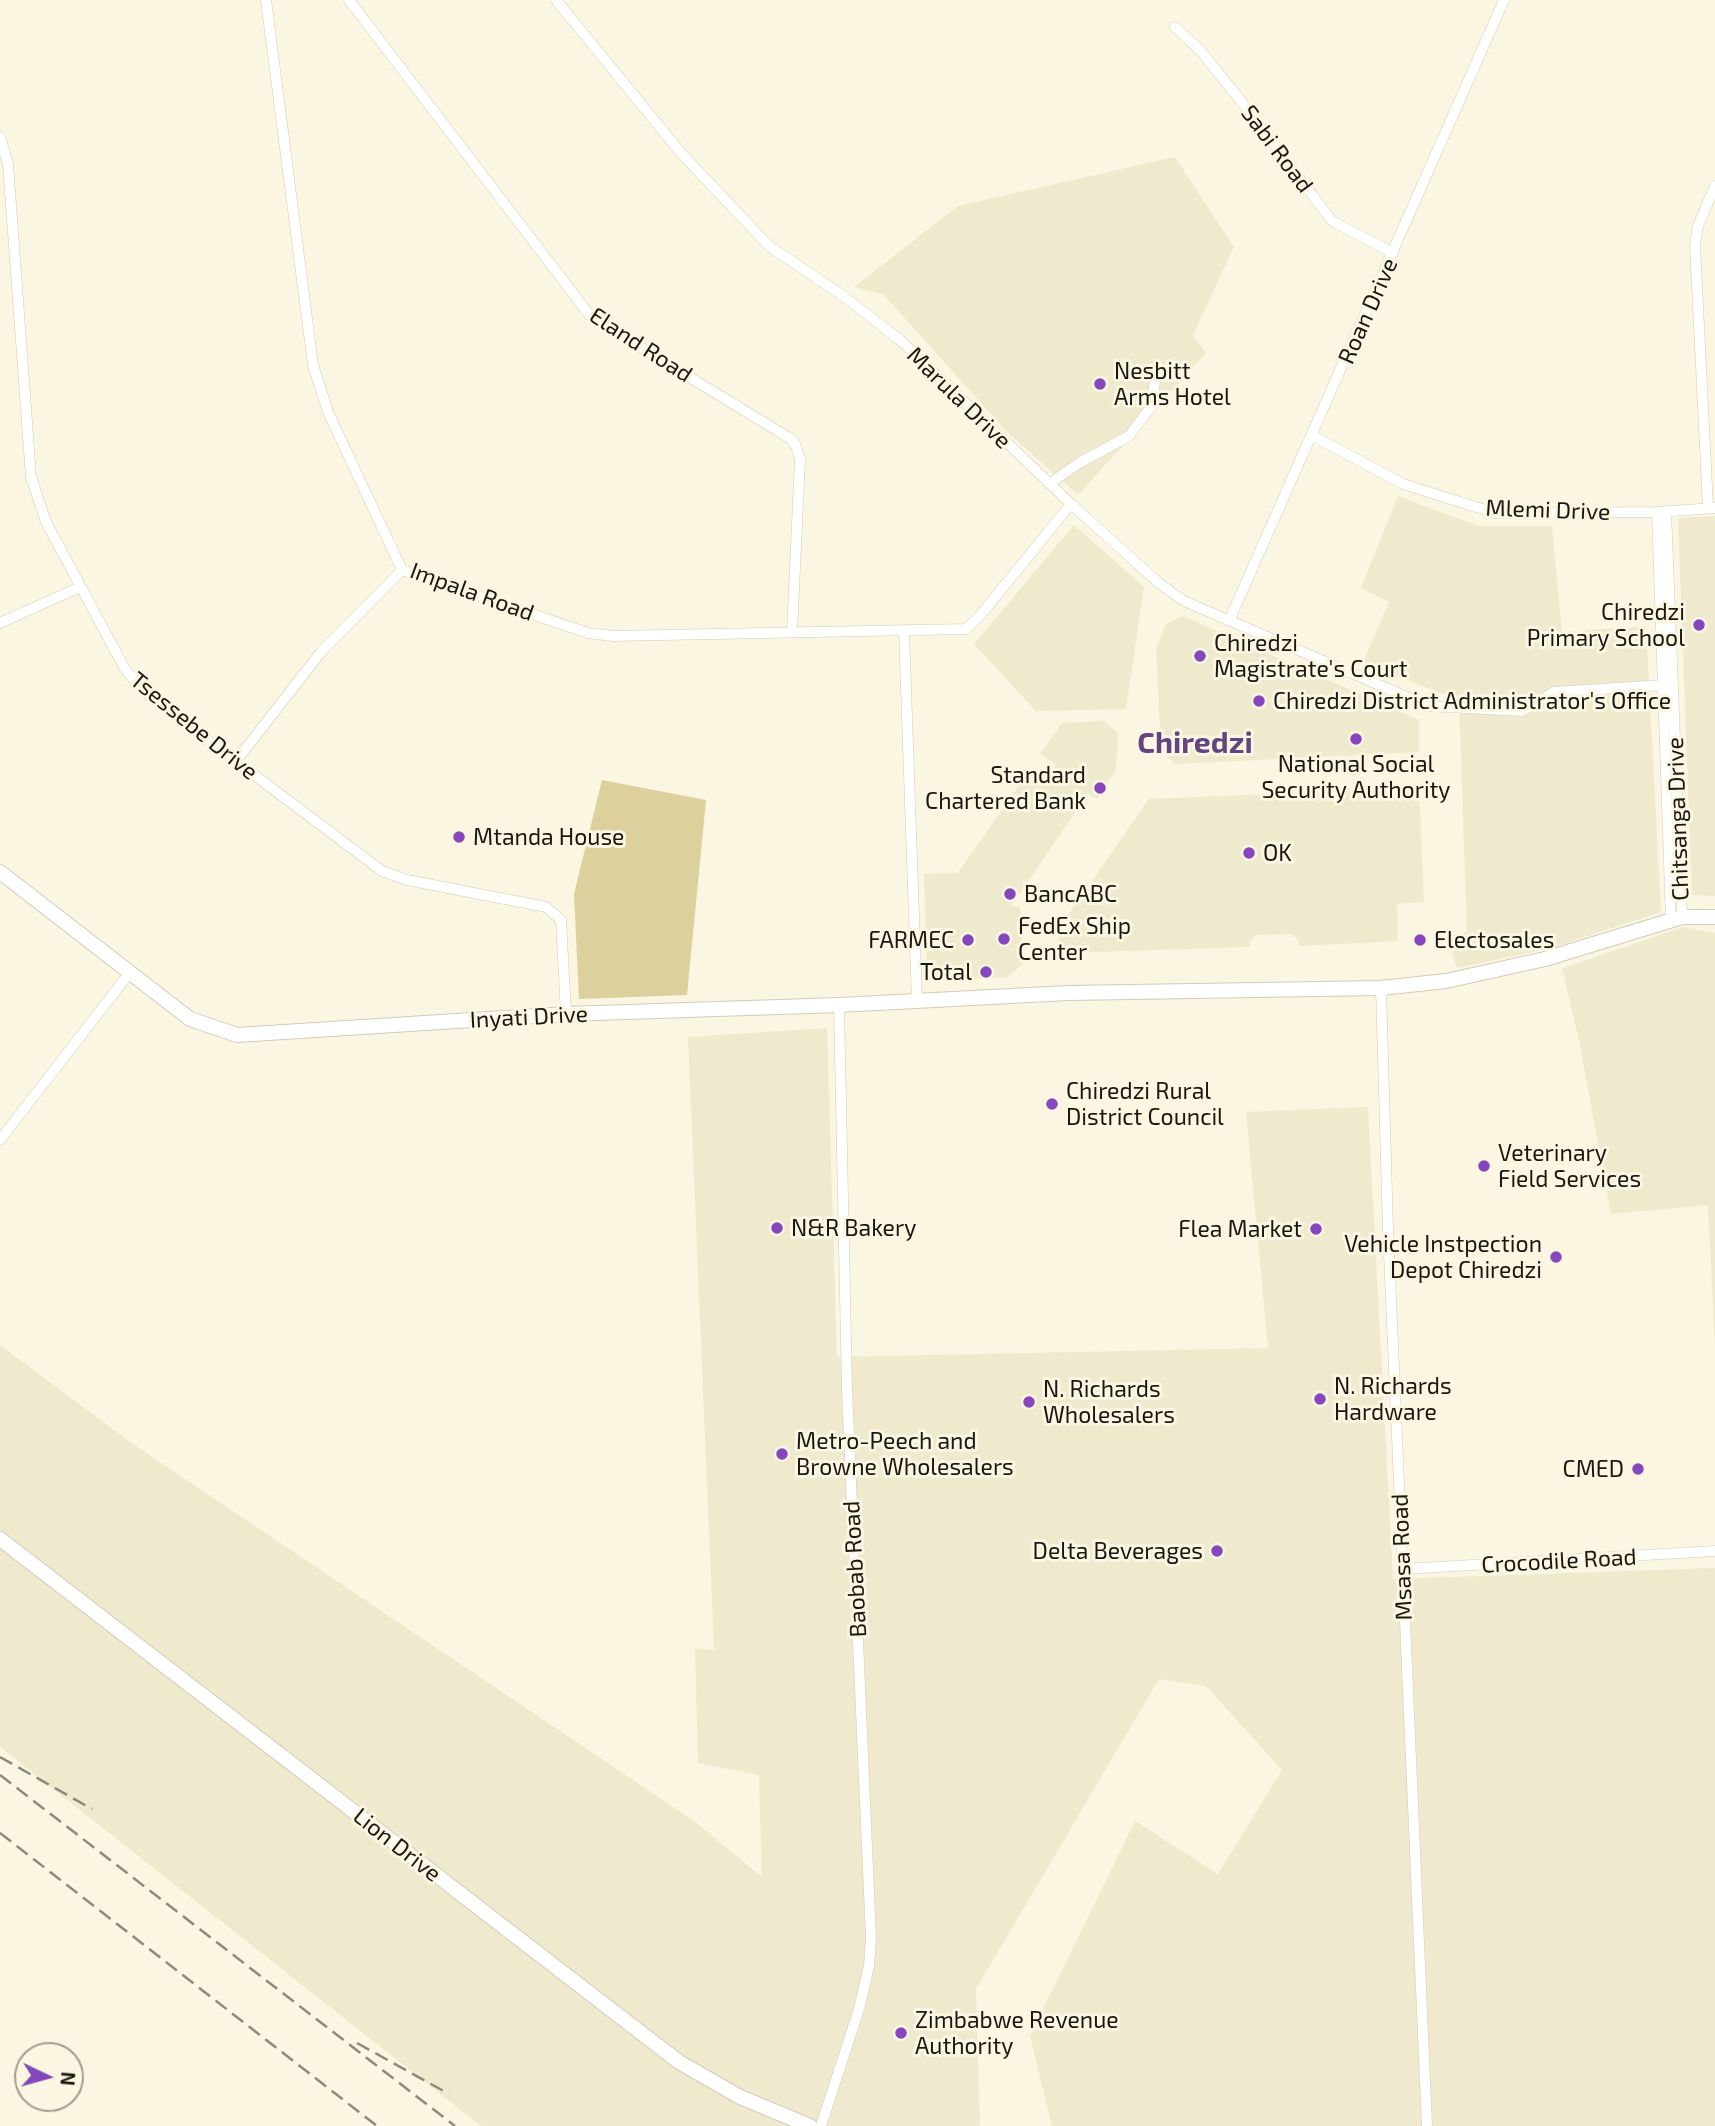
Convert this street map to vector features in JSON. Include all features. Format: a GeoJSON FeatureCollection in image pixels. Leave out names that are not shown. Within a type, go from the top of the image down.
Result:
{"type":"FeatureCollection","features":[{"type":"Feature","properties":{"kind":"street","name":"Impala Road"},"geometry":{"type":"LineString","coordinates":[[266,0],[313,365],[328,412],[402,570],[588,633],[613,636],[966,629],[1071,504]]}},
{"type":"Feature","properties":{"kind":"street","name":"Eland Road"},"geometry":{"type":"LineString","coordinates":[[349,0],[591,317],[791,439],[796,446],[800,459],[792,632]]}},
{"type":"Feature","properties":{"kind":"street","name":"Marula Drive"},"geometry":{"type":"LineString","coordinates":[[556,0],[681,153],[769,246],[846,298],[900,340],[1049,484],[1160,584],[1184,601],[1428,706],[1522,711],[1544,695],[1554,692],[1663,685]]}},
{"type":"Feature","properties":{"kind":"street","name":"Roan Drive"},"geometry":{"type":"LineString","coordinates":[[1229,621],[1504,0]]}},
{"type":"Feature","properties":{"kind":"street","name":"Sabi Road"},"geometry":{"type":"LineString","coordinates":[[1175,27],[1200,50],[1224,79],[1332,221],[1393,253]]}},
{"type":"Feature","properties":{"kind":"street","name":"Tsessebe Drive"},"geometry":{"type":"LineString","coordinates":[[0,137],[8,164],[32,477],[46,522],[125,669],[144,692],[382,871],[407,880],[546,906],[561,920],[566,1014]]}},
{"type":"Feature","properties":{"kind":"street"},"geometry":{"type":"LineString","coordinates":[[1712,508],[1695,245],[1698,226],[1715,186]]}},
{"type":"Feature","properties":{"kind":"street"},"geometry":{"type":"LineString","coordinates":[[1049,484],[1079,463],[1129,436],[1151,407],[1156,374]]}},
{"type":"Feature","properties":{"kind":"street","name":"Mlemi Drive"},"geometry":{"type":"LineString","coordinates":[[1313,436],[1403,484],[1495,513],[1662,512],[1712,508]]}},
{"type":"Feature","properties":{"kind":"street"},"geometry":{"type":"LineString","coordinates":[[1662,512],[1663,685],[1676,919]]}},
{"type":"Feature","properties":{"kind":"street","name":"Chitsanga Drive"},"geometry":{"type":"LineString","coordinates":[[1662,512],[1676,919]]}},
{"type":"Feature","properties":{"kind":"street"},"geometry":{"type":"LineString","coordinates":[[236,761],[321,652],[402,570]]}},
{"type":"Feature","properties":{"kind":"street"},"geometry":{"type":"LineString","coordinates":[[0,623],[80,587]]}},
{"type":"Feature","properties":{"kind":"street"},"geometry":{"type":"LineString","coordinates":[[904,631],[917,1002]]}},
{"type":"Feature","properties":{"kind":"street","name":"Inyati Drive"},"geometry":{"type":"LineString","coordinates":[[0,872],[190,1018],[237,1034],[566,1014],[1110,993],[1381,988],[1446,981],[1545,960],[1676,919],[1715,917]]}},
{"type":"Feature","properties":{"kind":"street"},"geometry":{"type":"LineString","coordinates":[[1,1136],[131,971]]}},
{"type":"Feature","properties":{"kind":"street","name":"Msasa Road"},"geometry":{"type":"LineString","coordinates":[[1381,988],[1427,2126]]}},
{"type":"Feature","properties":{"kind":"street","name":"Baobab Road"},"geometry":{"type":"LineString","coordinates":[[821,2126],[859,2009],[871,1938],[847,1391],[839,1005]]}},
{"type":"Feature","properties":{"kind":"street","name":"Lion Drive"},"geometry":{"type":"LineString","coordinates":[[0,1539],[679,2062],[740,2098],[810,2126]]}},
{"type":"Feature","properties":{"kind":"street","name":"Crocodile Road"},"geometry":{"type":"LineString","coordinates":[[1403,1569],[1715,1551]]}},
{"type":"Feature","properties":{"kind":"shaded area"},"geometry":{"type":"Polygon","coordinates":[[[1175,157],[1234,247],[1193,335],[1206,353],[1078,495],[1007,432],[883,294],[854,287],[958,206],[1175,157]]]}},
{"type":"Feature","properties":{"kind":"shaded area"},"geometry":{"type":"Polygon","coordinates":[[[1398,496],[1478,526],[1552,526],[1562,632],[1646,626],[1661,912],[1551,948],[1457,968],[1452,952],[1452,935],[1467,932],[1459,700],[1363,663],[1389,602],[1361,588],[1398,496]]]}},
{"type":"Feature","properties":{"kind":"shaded area","name":"Chiredzi Primary School"},"geometry":{"type":"Polygon","coordinates":[[[1715,516],[1715,896],[1692,895],[1678,518],[1715,516]]]}},
{"type":"Feature","properties":{"kind":"shaded area"},"geometry":{"type":"Polygon","coordinates":[[[1074,525],[1144,587],[1126,709],[1036,711],[974,644],[1074,525]]]}},
{"type":"Feature","properties":{"kind":"shaded area"},"geometry":{"type":"Polygon","coordinates":[[[1183,616],[1419,720],[1419,752],[1175,764],[1161,750],[1156,649],[1166,624],[1183,616]]]}},
{"type":"Feature","properties":{"kind":"shaded area"},"geometry":{"type":"Polygon","coordinates":[[[1105,721],[1118,734],[1116,770],[1097,799],[1088,794],[1011,906],[1020,907],[1023,964],[1007,977],[942,981],[927,970],[924,874],[958,873],[1027,774],[1042,784],[1056,765],[1040,754],[1062,723],[1105,721]]]}},
{"type":"Feature","properties":{"kind":"shaded area"},"geometry":{"type":"Polygon","coordinates":[[[602,780],[706,800],[687,995],[579,999],[574,894],[602,780]]]}},
{"type":"Feature","properties":{"kind":"shaded area"},"geometry":{"type":"Polygon","coordinates":[[[1419,788],[1424,902],[1397,904],[1398,941],[1299,946],[1299,940],[1291,934],[1256,935],[1249,942],[1250,947],[1060,953],[1059,928],[1149,799],[1419,788]]]}},
{"type":"Feature","properties":{"kind":"shaded area"},"geometry":{"type":"Polygon","coordinates":[[[1684,927],[1715,933],[1715,1349],[1708,1205],[1611,1214],[1580,1045],[1562,968],[1684,927]]]}},
{"type":"Feature","properties":{"kind":"shaded area"},"geometry":{"type":"Polygon","coordinates":[[[827,1028],[837,1357],[1268,1348],[1246,1112],[1368,1107],[1393,1579],[1715,1568],[1715,2126],[1052,2126],[1030,2036],[1135,1821],[1218,1874],[1282,1770],[1206,1686],[1159,1679],[976,1989],[980,2126],[481,2126],[0,1747],[0,1345],[133,1444],[694,1821],[762,1877],[759,1775],[698,1763],[695,1649],[714,1650],[688,1037],[827,1028]]]}},
{"type":"Feature","properties":{"kind":"railway"},"geometry":{"type":"LineString","coordinates":[[0,1757],[92,1809]]}},
{"type":"Feature","properties":{"kind":"railway"},"geometry":{"type":"LineString","coordinates":[[0,1775],[455,2126]]}},
{"type":"Feature","properties":{"kind":"railway"},"geometry":{"type":"LineString","coordinates":[[0,1833],[377,2126]]}},
{"type":"Feature","properties":{"kind":"railway"},"geometry":{"type":"LineString","coordinates":[[357,2043],[449,2094]]}},
{"type":"Feature","properties":{"kind":"place","name":"Nesbitt Arms Hotel"},"geometry":{"type":"Point","coordinates":[1100,384]}},
{"type":"Feature","properties":{"kind":"place","name":"Chiredzi Primary School"},"geometry":{"type":"Point","coordinates":[1699,625]}},
{"type":"Feature","properties":{"kind":"place","name":"Chiredzi Magistrate's Court"},"geometry":{"type":"Point","coordinates":[1200,656]}},
{"type":"Feature","properties":{"kind":"place","name":"Chiredzi District Administrator's Office"},"geometry":{"type":"Point","coordinates":[1259,701]}},
{"type":"Feature","properties":{"kind":"place","name":"National Social Security Authority"},"geometry":{"type":"Point","coordinates":[1356,739]}},
{"type":"Feature","properties":{"kind":"place","name":"Standard Chartered Bank"},"geometry":{"type":"Point","coordinates":[1100,788]}},
{"type":"Feature","properties":{"kind":"place","name":"Mtanda House"},"geometry":{"type":"Point","coordinates":[459,837]}},
{"type":"Feature","properties":{"kind":"place","name":"OK"},"geometry":{"type":"Point","coordinates":[1249,853]}},
{"type":"Feature","properties":{"kind":"place","name":"BancABC"},"geometry":{"type":"Point","coordinates":[1010,894]}},
{"type":"Feature","properties":{"kind":"place","name":"FedEx Ship Center"},"geometry":{"type":"Point","coordinates":[1004,939]}},
{"type":"Feature","properties":{"kind":"place","name":"FARMEC"},"geometry":{"type":"Point","coordinates":[968,940]}},
{"type":"Feature","properties":{"kind":"place","name":"Electosales"},"geometry":{"type":"Point","coordinates":[1420,940]}},
{"type":"Feature","properties":{"kind":"place","name":"Total"},"geometry":{"type":"Point","coordinates":[986,972]}},
{"type":"Feature","properties":{"kind":"place","name":"Chiredzi Rural District Council"},"geometry":{"type":"Point","coordinates":[1052,1104]}},
{"type":"Feature","properties":{"kind":"place","name":"Veterinary Field Services"},"geometry":{"type":"Point","coordinates":[1484,1166]}},
{"type":"Feature","properties":{"kind":"place","name":"N&R Bakery"},"geometry":{"type":"Point","coordinates":[777,1228]}},
{"type":"Feature","properties":{"kind":"place","name":"Flea Market"},"geometry":{"type":"Point","coordinates":[1316,1229]}},
{"type":"Feature","properties":{"kind":"place","name":"Vehicle Instpection Depot Chiredzi"},"geometry":{"type":"Point","coordinates":[1556,1257]}},
{"type":"Feature","properties":{"kind":"place","name":"N. Richards Hardware"},"geometry":{"type":"Point","coordinates":[1320,1399]}},
{"type":"Feature","properties":{"kind":"place","name":"N. Richards Wholesalers"},"geometry":{"type":"Point","coordinates":[1029,1402]}},
{"type":"Feature","properties":{"kind":"place","name":"Metro-Peech and Browne Wholesalers"},"geometry":{"type":"Point","coordinates":[782,1454]}},
{"type":"Feature","properties":{"kind":"place","name":"CMED"},"geometry":{"type":"Point","coordinates":[1638,1469]}},
{"type":"Feature","properties":{"kind":"place","name":"Delta Beverages"},"geometry":{"type":"Point","coordinates":[1217,1551]}},
{"type":"Feature","properties":{"kind":"place","name":"Zimbabwe Revenue Authority"},"geometry":{"type":"Point","coordinates":[901,2033]}},
{"type":"Feature","properties":{"kind":"district","name":"Chiredzi"},"geometry":{"type":"Point","coordinates":[1195,743]}}]}
